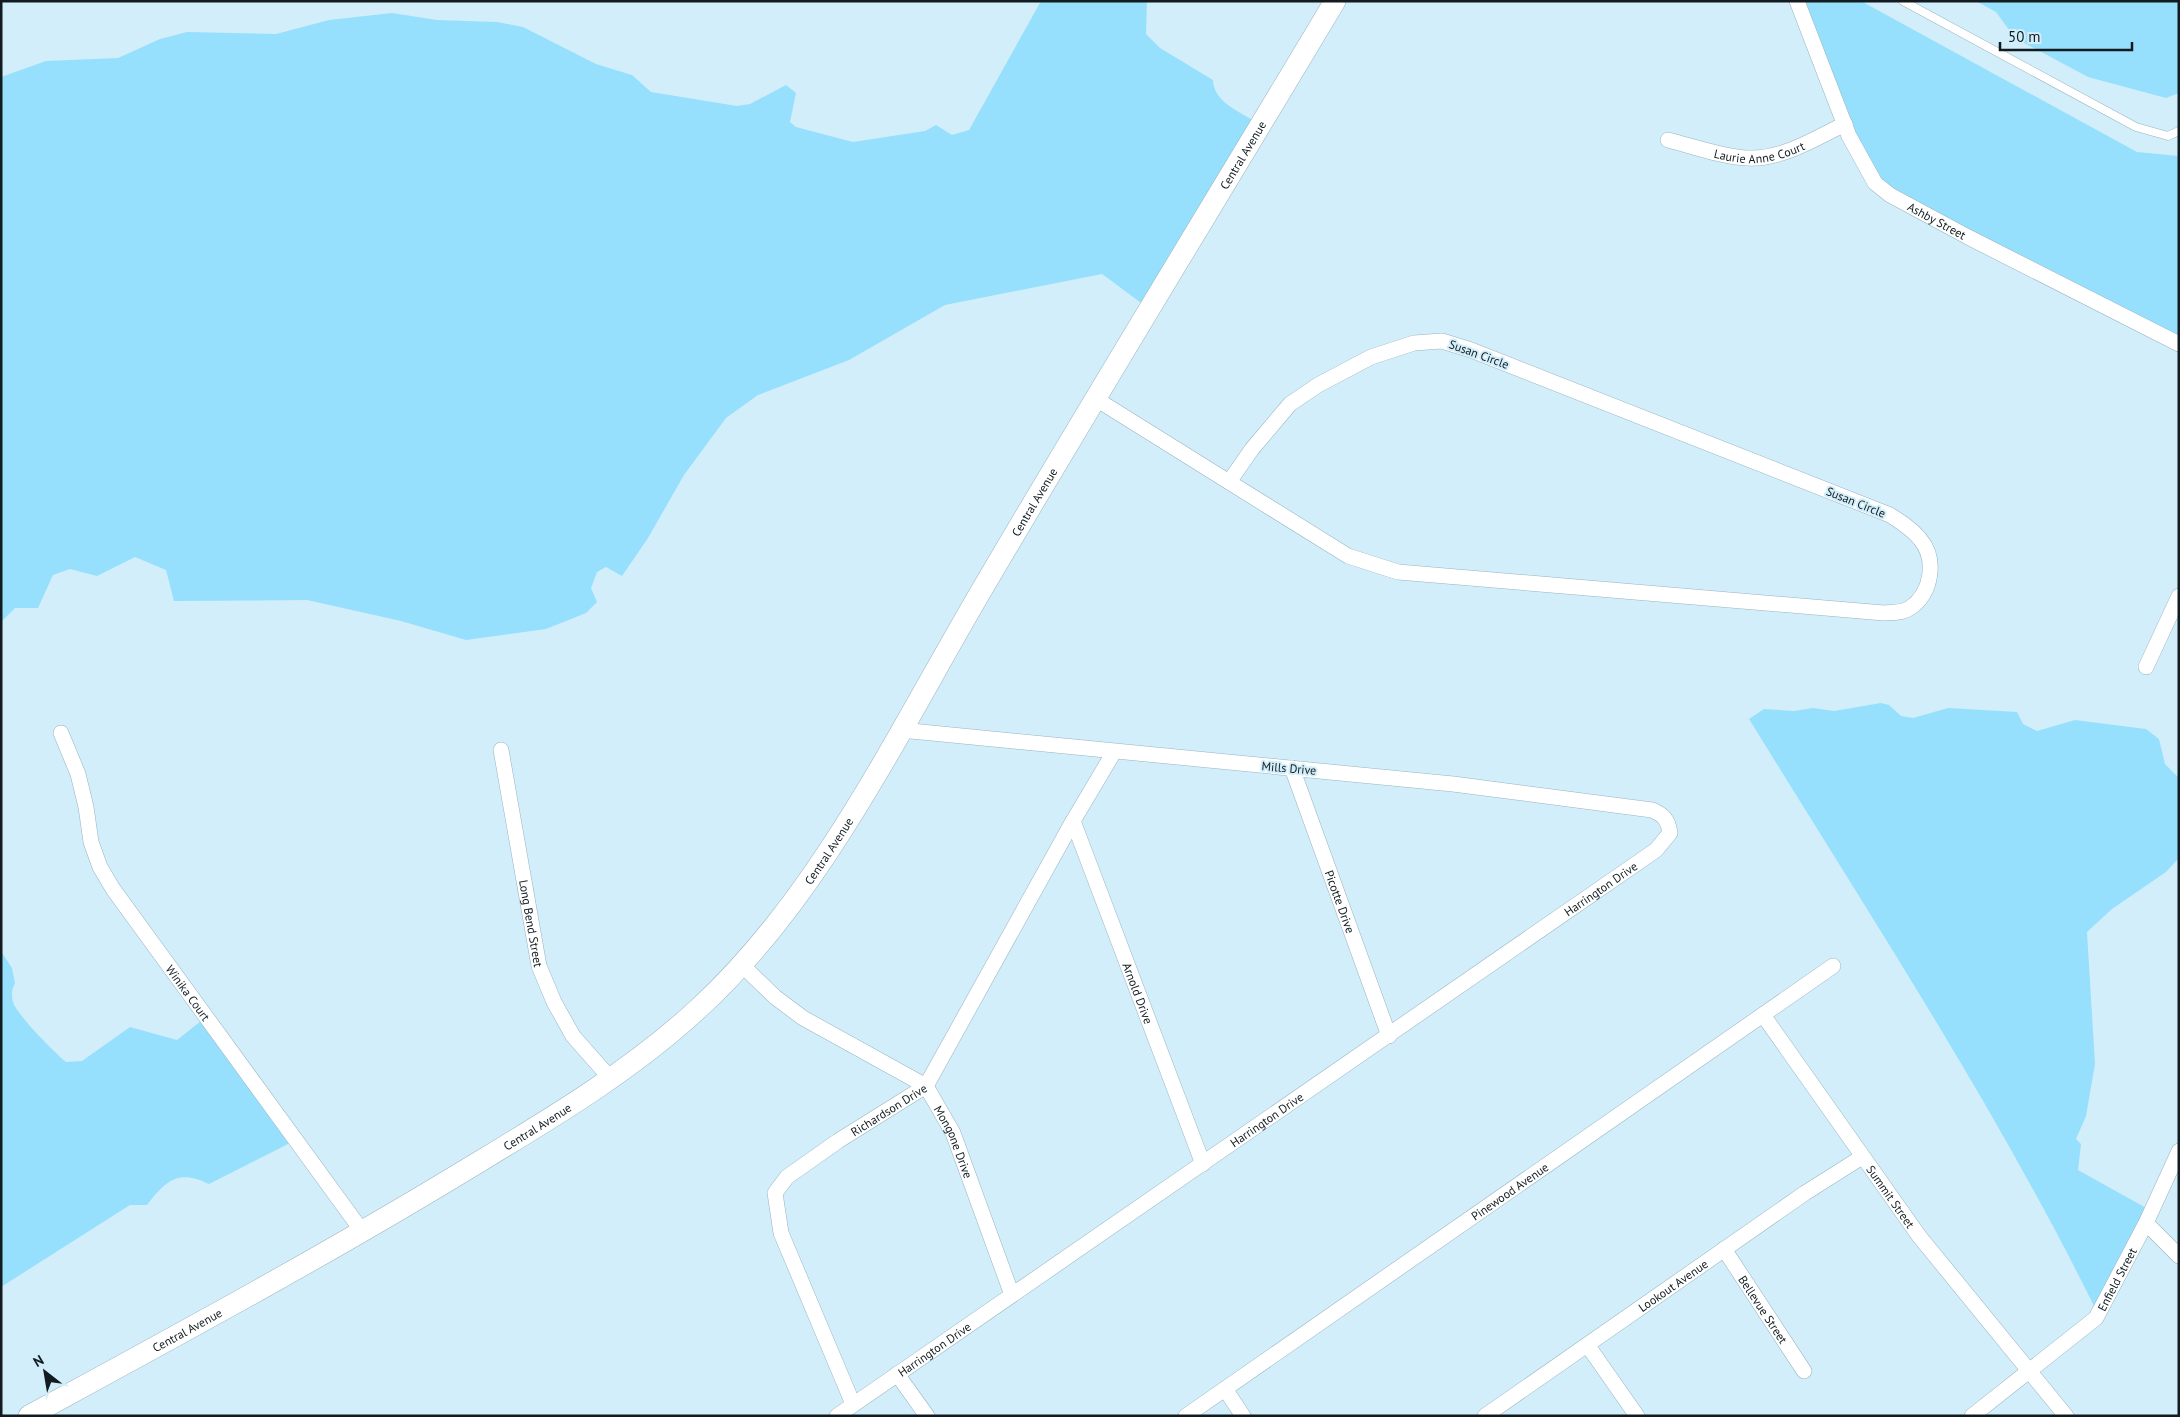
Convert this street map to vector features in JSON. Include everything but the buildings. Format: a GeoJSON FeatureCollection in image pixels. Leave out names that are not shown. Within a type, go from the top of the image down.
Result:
{"type":"FeatureCollection","features":[{"type":"Feature","properties":{"kind":"main road","name":"Central Avenue"},"geometry":{"type":"LineString","coordinates":[[29,1416],[362,1231],[494,1153],[610,1078],[668,1035],[702,1006],[742,965],[795,900],[901,730],[984,584],[1335,1]]}},
{"type":"Feature","properties":{"kind":"street","name":"Ashby Street"},"geometry":{"type":"LineString","coordinates":[[1797,1],[1849,136],[1875,183],[1890,195],[2179,344]]}},
{"type":"Feature","properties":{"kind":"street","name":"Laurie Anne Court"},"geometry":{"type":"LineString","coordinates":[[1668,140],[1746,158],[1762,157],[1790,150],[1845,124]]}},
{"type":"Feature","properties":{"kind":"street","name":"Susan Circle"},"geometry":{"type":"LineString","coordinates":[[1096,399],[1229,482],[1348,556],[1398,572],[1884,613],[1901,612],[1910,608],[1925,592],[1931,573],[1927,550],[1920,539],[1910,528],[1890,515],[1471,350],[1442,341],[1414,343],[1372,357],[1318,386],[1290,404],[1252,449],[1229,482]]}},
{"type":"Feature","properties":{"kind":"street"},"geometry":{"type":"LineString","coordinates":[[2146,668],[2179,596]]}},
{"type":"Feature","properties":{"kind":"street","name":"Mills Drive"},"geometry":{"type":"LineString","coordinates":[[901,730],[1453,784],[1652,810],[1662,815],[1669,826]]}},
{"type":"Feature","properties":{"kind":"street","name":"Winika Court"},"geometry":{"type":"LineString","coordinates":[[61,733],[78,774],[86,807],[91,842],[100,867],[113,889],[362,1231]]}},
{"type":"Feature","properties":{"kind":"street","name":"Long Bend Street"},"geometry":{"type":"LineString","coordinates":[[501,750],[539,966],[554,1002],[573,1036],[610,1078]]}},
{"type":"Feature","properties":{"kind":"street","name":"Richardson Drive"},"geometry":{"type":"LineString","coordinates":[[852,1404],[781,1233],[775,1193],[787,1177],[801,1166],[926,1086],[1073,820],[1114,752]]}},
{"type":"Feature","properties":{"kind":"street","name":"Picotte Drive"},"geometry":{"type":"LineString","coordinates":[[1292,768],[1389,1036]]}},
{"type":"Feature","properties":{"kind":"street","name":"Arnold Drive"},"geometry":{"type":"LineString","coordinates":[[1073,820],[1203,1164]]}},
{"type":"Feature","properties":{"kind":"street","name":"Harrington Drive"},"geometry":{"type":"LineString","coordinates":[[837,1416],[1656,850],[1670,833],[1669,826]]}},
{"type":"Feature","properties":{"kind":"street"},"geometry":{"type":"LineString","coordinates":[[742,965],[774,997],[803,1018],[926,1086]]}},
{"type":"Feature","properties":{"kind":"street","name":"Pinewood Avenue"},"geometry":{"type":"LineString","coordinates":[[1186,1416],[1833,966]]}},
{"type":"Feature","properties":{"kind":"street","name":"Summit Street"},"geometry":{"type":"LineString","coordinates":[[1763,1015],[1919,1236],[2028,1372],[2066,1416]]}},
{"type":"Feature","properties":{"kind":"street","name":"Mongone Drive"},"geometry":{"type":"LineString","coordinates":[[926,1086],[953,1133],[1012,1295]]}},
{"type":"Feature","properties":{"kind":"street","name":"Enfield Street"},"geometry":{"type":"LineString","coordinates":[[1972,1416],[2096,1318],[2146,1222],[2179,1151]]}},
{"type":"Feature","properties":{"kind":"street","name":"Lookout Avenue"},"geometry":{"type":"LineString","coordinates":[[1485,1416],[1588,1346],[1724,1249],[1862,1157]]}},
{"type":"Feature","properties":{"kind":"street"},"geometry":{"type":"LineString","coordinates":[[2146,1222],[2179,1256]]}},
{"type":"Feature","properties":{"kind":"street","name":"Bellevue Street"},"geometry":{"type":"LineString","coordinates":[[1724,1249],[1804,1371]]}},
{"type":"Feature","properties":{"kind":"street"},"geometry":{"type":"LineString","coordinates":[[1588,1346],[1637,1416]]}},
{"type":"Feature","properties":{"kind":"street"},"geometry":{"type":"LineString","coordinates":[[897,1374],[927,1416]]}},
{"type":"Feature","properties":{"kind":"street"},"geometry":{"type":"LineString","coordinates":[[1225,1389],[1243,1416]]}},
{"type":"Feature","properties":{"kind":"lane"},"geometry":{"type":"LineString","coordinates":[[1903,1],[2136,127],[2168,136],[2179,131]]}},
{"type":"Feature","properties":{"kind":"shaded area"},"geometry":{"type":"Polygon","coordinates":[[[1041,1],[1147,1],[1146,34],[1160,48],[1213,80],[1214,88],[1223,101],[1258,123],[1148,308],[1102,274],[945,305],[849,360],[758,395],[726,418],[684,475],[648,538],[622,576],[606,567],[597,572],[591,588],[597,602],[586,613],[546,629],[466,640],[401,621],[307,600],[174,601],[166,570],[135,557],[97,576],[70,569],[53,575],[38,608],[15,608],[1,622],[1,77],[46,61],[118,58],[160,39],[187,32],[276,34],[329,20],[392,13],[437,20],[497,22],[523,27],[596,64],[632,75],[651,92],[737,106],[750,104],[786,85],[796,93],[790,122],[796,127],[853,142],[925,131],[936,125],[952,135],[969,130],[1041,1]]]}},
{"type":"Feature","properties":{"kind":"shaded area"},"geometry":{"type":"Polygon","coordinates":[[[1805,1],[1861,1],[2137,152],[2179,156],[2179,342],[1883,189],[1847,132],[1805,1]]]}},
{"type":"Feature","properties":{"kind":"shaded area"},"geometry":{"type":"Polygon","coordinates":[[[1976,1],[2179,1],[2179,93],[2166,98],[2088,77],[2015,38],[1996,12],[1976,1]]]}},
{"type":"Feature","properties":{"kind":"shaded area"},"geometry":{"type":"Polygon","coordinates":[[[1881,703],[1889,705],[1901,716],[1913,718],[1948,708],[2017,712],[2023,724],[2037,731],[2075,720],[2146,729],[2159,739],[2165,764],[2179,778],[2179,858],[2166,872],[2112,909],[2087,932],[2095,1064],[2086,1116],[2076,1139],[2081,1144],[2078,1170],[2148,1209],[2097,1312],[2017,1160],[1974,1086],[1749,719],[1764,709],[1794,711],[1813,708],[1834,711],[1881,703]]]}},
{"type":"Feature","properties":{"kind":"shaded area"},"geometry":{"type":"Polygon","coordinates":[[[1,951],[12,968],[15,983],[12,997],[16,1008],[36,1033],[66,1062],[82,1061],[130,1027],[177,1040],[206,1017],[294,1141],[209,1184],[189,1177],[181,1177],[167,1183],[147,1205],[130,1205],[1,1287],[1,951]]]}}]}
